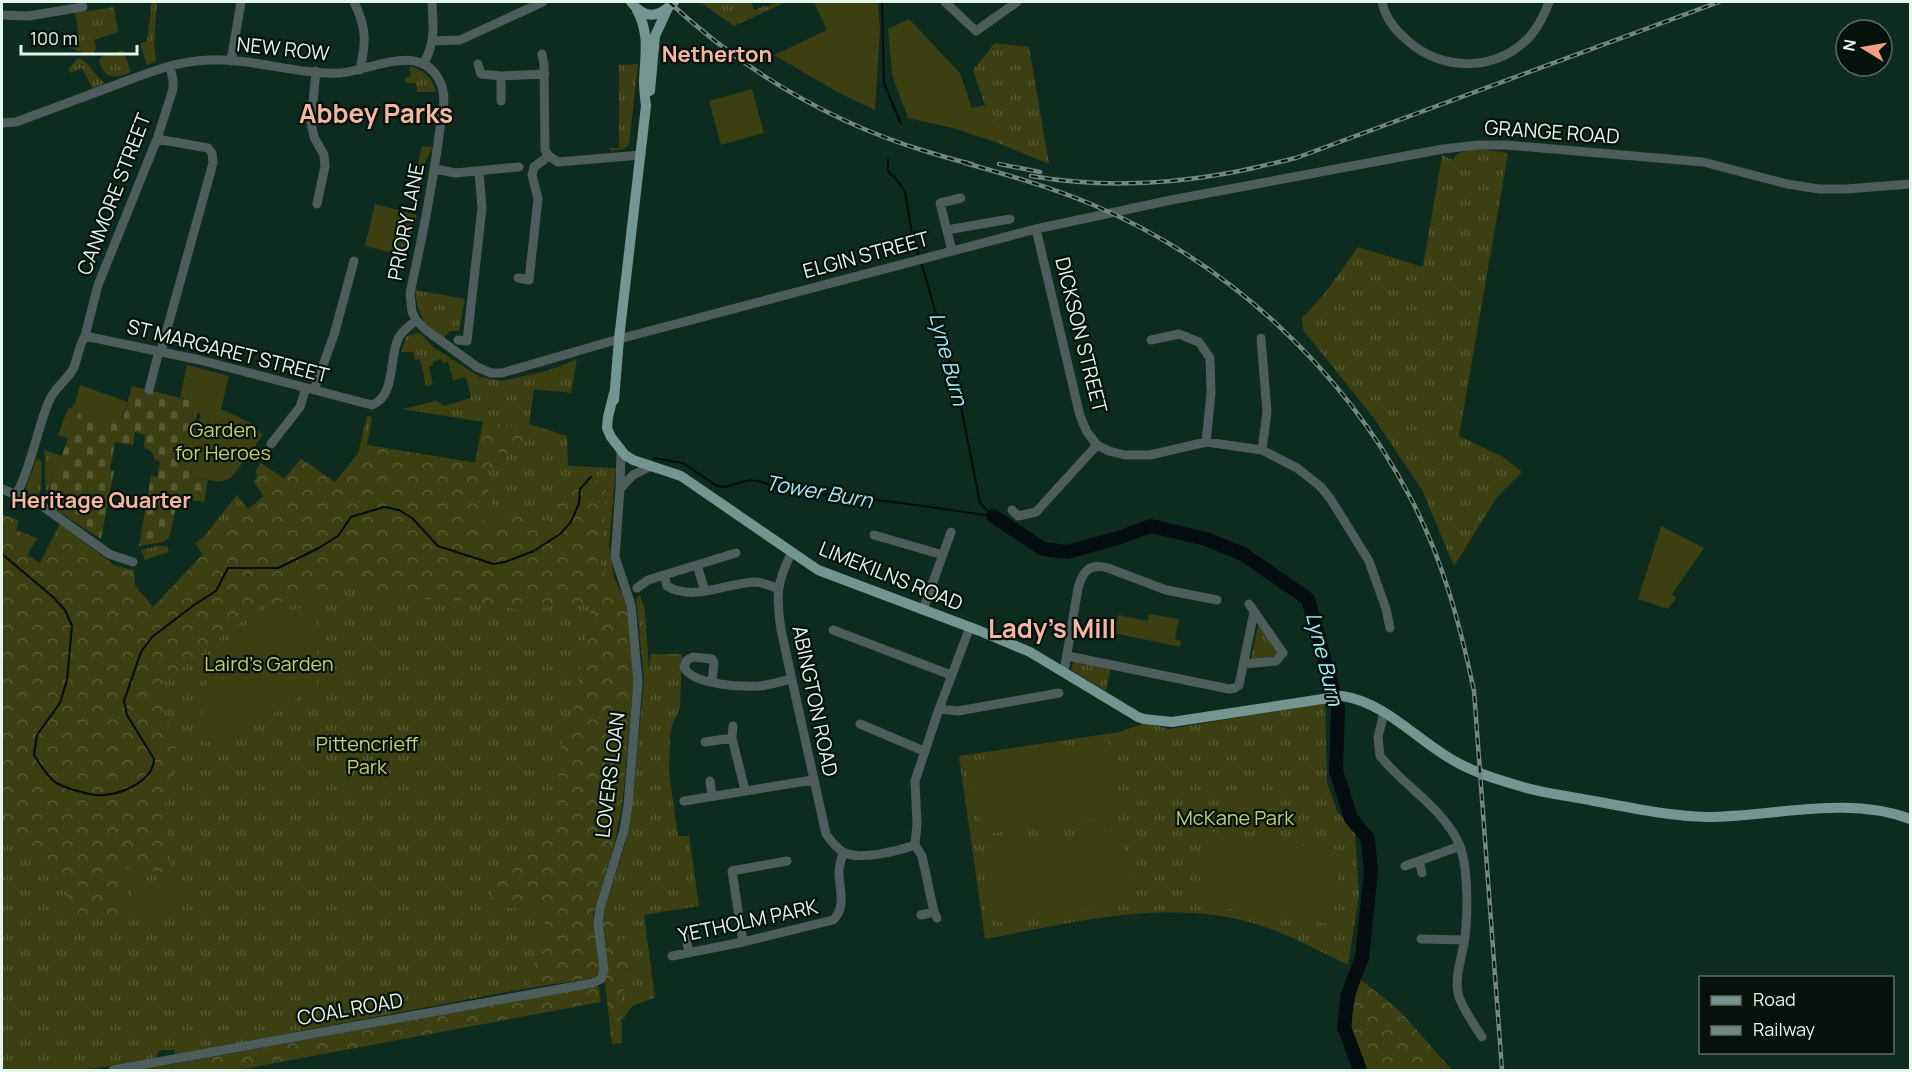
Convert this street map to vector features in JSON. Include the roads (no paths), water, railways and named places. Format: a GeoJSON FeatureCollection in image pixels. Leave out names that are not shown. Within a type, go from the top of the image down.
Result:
{"type":"FeatureCollection","features":[{"type":"Feature","properties":{"kind":"main road"},"geometry":{"type":"LineString","coordinates":[[634,6],[651,15],[670,6]]}},
{"type":"Feature","properties":{"kind":"main road"},"geometry":{"type":"LineString","coordinates":[[634,6],[644,26],[647,40],[644,80],[646,106]]}},
{"type":"Feature","properties":{"kind":"main road"},"geometry":{"type":"LineString","coordinates":[[623,452],[607,428],[608,417],[614,393],[656,36],[670,6]]}},
{"type":"Feature","properties":{"kind":"main road","name":"LIMEKILNS ROAD"},"geometry":{"type":"LineString","coordinates":[[623,452],[633,460],[681,476],[818,570],[1030,652],[1144,719],[1172,722],[1336,696],[1355,698],[1384,713],[1451,759],[1472,770],[1524,788],[1669,815],[1708,817],[1848,809],[1879,811],[1911,819]]}},
{"type":"Feature","properties":{"kind":"street"},"geometry":{"type":"LineString","coordinates":[[231,61],[241,2]]}},
{"type":"Feature","properties":{"kind":"street"},"geometry":{"type":"LineString","coordinates":[[354,2],[362,17],[366,42],[360,70]]}},
{"type":"Feature","properties":{"kind":"street"},"geometry":{"type":"LineString","coordinates":[[424,63],[433,40],[432,2]]}},
{"type":"Feature","properties":{"kind":"street"},"geometry":{"type":"LineString","coordinates":[[433,40],[460,40],[543,2]]}},
{"type":"Feature","properties":{"kind":"street"},"geometry":{"type":"LineString","coordinates":[[945,2],[976,31],[1017,2]]}},
{"type":"Feature","properties":{"kind":"street"},"geometry":{"type":"LineString","coordinates":[[1382,2],[1397,32],[1411,44],[1429,56],[1460,65],[1477,64],[1506,55],[1531,34],[1549,2]]}},
{"type":"Feature","properties":{"kind":"street"},"geometry":{"type":"LineString","coordinates":[[2,15],[28,16],[82,7]]}},
{"type":"Feature","properties":{"kind":"street"},"geometry":{"type":"LineString","coordinates":[[542,54],[545,150],[549,156],[558,162],[641,155]]}},
{"type":"Feature","properties":{"kind":"street","name":"NEW ROW"},"geometry":{"type":"LineString","coordinates":[[2,123],[16,122],[170,66],[195,61],[231,61],[338,73],[406,59],[424,63]]}},
{"type":"Feature","properties":{"kind":"street","name":"PRIORY LANE"},"geometry":{"type":"LineString","coordinates":[[417,320],[412,312],[410,293],[435,170],[444,91],[441,82],[424,63]]}},
{"type":"Feature","properties":{"kind":"street"},"geometry":{"type":"LineString","coordinates":[[478,64],[482,74],[501,76],[544,74]]}},
{"type":"Feature","properties":{"kind":"street","name":"CANMORE STREET"},"geometry":{"type":"LineString","coordinates":[[16,495],[34,450],[50,399],[68,378],[85,336],[98,285],[157,139],[172,89],[170,66]]}},
{"type":"Feature","properties":{"kind":"street"},"geometry":{"type":"LineString","coordinates":[[316,71],[311,123],[326,166],[317,204]]}},
{"type":"Feature","properties":{"kind":"street"},"geometry":{"type":"LineString","coordinates":[[501,76],[501,101]]}},
{"type":"Feature","properties":{"kind":"street"},"geometry":{"type":"LineString","coordinates":[[149,390],[213,163],[212,153],[208,148],[157,139]]}},
{"type":"Feature","properties":{"kind":"street","name":"GRANGE ROAD"},"geometry":{"type":"LineString","coordinates":[[1123,211],[1443,149],[1478,145],[1518,146],[1703,162],[1778,182],[1819,189],[1911,183]]}},
{"type":"Feature","properties":{"kind":"street"},"geometry":{"type":"LineString","coordinates":[[518,278],[529,280],[538,199],[532,175],[534,167],[549,156]]}},
{"type":"Feature","properties":{"kind":"street"},"geometry":{"type":"LineString","coordinates":[[435,170],[455,173],[519,166]]}},
{"type":"Feature","properties":{"kind":"street"},"geometry":{"type":"LineString","coordinates":[[458,340],[467,341],[482,208],[478,171]]}},
{"type":"Feature","properties":{"kind":"street"},"geometry":{"type":"LineString","coordinates":[[952,251],[940,203],[961,198]]}},
{"type":"Feature","properties":{"kind":"street","name":"ELGIN STREET"},"geometry":{"type":"LineString","coordinates":[[417,320],[426,330],[477,368],[491,373],[502,373],[619,339],[911,261],[1036,229],[1123,211]]}},
{"type":"Feature","properties":{"kind":"street"},"geometry":{"type":"LineString","coordinates":[[947,230],[1010,219]]}},
{"type":"Feature","properties":{"kind":"street","name":"DICKSON STREET"},"geometry":{"type":"LineString","coordinates":[[1036,229],[1080,416],[1087,432],[1097,445]]}},
{"type":"Feature","properties":{"kind":"street"},"geometry":{"type":"LineString","coordinates":[[270,439],[300,407],[310,389],[334,334],[354,261]]}},
{"type":"Feature","properties":{"kind":"street","name":"ST MARGARET STREET"},"geometry":{"type":"LineString","coordinates":[[85,336],[160,351],[372,405],[383,398],[387,391],[398,339],[417,320]]}},
{"type":"Feature","properties":{"kind":"street"},"geometry":{"type":"LineString","coordinates":[[1151,340],[1179,334],[1199,342],[1210,358],[1211,393],[1206,442]]}},
{"type":"Feature","properties":{"kind":"street"},"geometry":{"type":"LineString","coordinates":[[1262,338],[1267,412],[1262,450]]}},
{"type":"Feature","properties":{"kind":"street"},"geometry":{"type":"LineString","coordinates":[[1012,510],[1018,516],[1036,512],[1097,445],[1109,451],[1137,457],[1206,442],[1262,450],[1297,468],[1320,486],[1330,498],[1369,561],[1386,609],[1390,628]]}},
{"type":"Feature","properties":{"kind":"street","name":"LOVERS LOAN"},"geometry":{"type":"LineString","coordinates":[[593,983],[601,979],[603,971],[598,923],[600,909],[624,830],[628,805],[638,682],[630,599],[614,547],[623,452]]}},
{"type":"Feature","properties":{"kind":"street"},"geometry":{"type":"LineString","coordinates":[[620,489],[633,475],[651,466]]}},
{"type":"Feature","properties":{"kind":"street"},"geometry":{"type":"LineString","coordinates":[[2,489],[41,505],[109,554],[134,562]]}},
{"type":"Feature","properties":{"kind":"street"},"geometry":{"type":"LineString","coordinates":[[923,610],[951,532]]}},
{"type":"Feature","properties":{"kind":"street"},"geometry":{"type":"LineString","coordinates":[[874,535],[943,555]]}},
{"type":"Feature","properties":{"kind":"street","name":"ABINGTON ROAD"},"geometry":{"type":"LineString","coordinates":[[792,552],[777,588],[777,607],[826,834],[843,852]]}},
{"type":"Feature","properties":{"kind":"street"},"geometry":{"type":"LineString","coordinates":[[637,588],[648,580],[736,554]]}},
{"type":"Feature","properties":{"kind":"street"},"geometry":{"type":"LineString","coordinates":[[697,565],[705,591]]}},
{"type":"Feature","properties":{"kind":"street"},"geometry":{"type":"LineString","coordinates":[[1064,672],[1078,588],[1082,577],[1091,567],[1108,568],[1166,590],[1217,600]]}},
{"type":"Feature","properties":{"kind":"street"},"geometry":{"type":"LineString","coordinates":[[664,575],[667,586],[678,593],[705,591],[755,582],[777,588]]}},
{"type":"Feature","properties":{"kind":"street"},"geometry":{"type":"LineString","coordinates":[[1068,656],[1229,689],[1235,688],[1239,685],[1244,664],[1252,608],[1283,653],[1276,661],[1244,664]]}},
{"type":"Feature","properties":{"kind":"street"},"geometry":{"type":"LineString","coordinates":[[921,915],[936,915],[922,856],[915,845],[917,824],[915,782],[924,751],[970,627]]}},
{"type":"Feature","properties":{"kind":"street"},"geometry":{"type":"LineString","coordinates":[[833,630],[951,675]]}},
{"type":"Feature","properties":{"kind":"street"},"geometry":{"type":"LineString","coordinates":[[712,682],[760,686],[792,679]]}},
{"type":"Feature","properties":{"kind":"street"},"geometry":{"type":"LineString","coordinates":[[939,709],[958,711],[1059,693]]}},
{"type":"Feature","properties":{"kind":"street"},"geometry":{"type":"LineString","coordinates":[[1384,713],[1378,737],[1380,756],[1424,798],[1450,827],[1460,846],[1467,893],[1458,995],[1482,1037]]}},
{"type":"Feature","properties":{"kind":"street"},"geometry":{"type":"LineString","coordinates":[[860,724],[924,751]]}},
{"type":"Feature","properties":{"kind":"street"},"geometry":{"type":"LineString","coordinates":[[734,726],[732,738],[745,790]]}},
{"type":"Feature","properties":{"kind":"street"},"geometry":{"type":"LineString","coordinates":[[705,742],[732,738]]}},
{"type":"Feature","properties":{"kind":"street"},"geometry":{"type":"LineString","coordinates":[[684,801],[813,780]]}},
{"type":"Feature","properties":{"kind":"street"},"geometry":{"type":"LineString","coordinates":[[710,781],[712,795]]}},
{"type":"Feature","properties":{"kind":"street"},"geometry":{"type":"LineString","coordinates":[[843,852],[855,856],[915,845]]}},
{"type":"Feature","properties":{"kind":"street"},"geometry":{"type":"LineString","coordinates":[[1405,866],[1460,846]]}},
{"type":"Feature","properties":{"kind":"street","name":"YETHOLM PARK"},"geometry":{"type":"LineString","coordinates":[[672,956],[743,942],[833,920],[841,909],[839,871],[843,852]]}},
{"type":"Feature","properties":{"kind":"street"},"geometry":{"type":"LineString","coordinates":[[743,942],[732,871],[788,861]]}},
{"type":"Feature","properties":{"kind":"street"},"geometry":{"type":"LineString","coordinates":[[1419,861],[1422,873]]}},
{"type":"Feature","properties":{"kind":"street"},"geometry":{"type":"LineString","coordinates":[[686,938],[689,953]]}},
{"type":"Feature","properties":{"kind":"street"},"geometry":{"type":"LineString","coordinates":[[1421,939],[1464,940]]}},
{"type":"Feature","properties":{"kind":"street","name":"COAL ROAD"},"geometry":{"type":"LineString","coordinates":[[113,1071],[593,983]]}},
{"type":"Feature","properties":{"kind":"waterway","name":"Lyne Burn"},"geometry":{"type":"LineString","coordinates":[[882,2],[884,83],[901,124]]}},
{"type":"Feature","properties":{"kind":"waterway","name":"Lyne Burn"},"geometry":{"type":"LineString","coordinates":[[888,159],[888,171],[905,192],[912,234],[919,256]]}},
{"type":"Feature","properties":{"kind":"waterway","name":"Lyne Burn"},"geometry":{"type":"LineString","coordinates":[[921,262],[956,382],[980,503],[993,516]]}},
{"type":"Feature","properties":{"kind":"waterway","name":"Tower Burn"},"geometry":{"type":"LineString","coordinates":[[653,458],[683,463],[717,486],[724,487],[750,480],[777,488],[810,493],[992,516]]}},
{"type":"Feature","properties":{"kind":"waterway","name":"Tower Burn"},"geometry":{"type":"LineString","coordinates":[[2,554],[53,597],[65,610],[72,626],[67,680],[60,703],[37,735],[34,755],[48,775],[66,788],[95,795],[113,794],[132,787],[140,781],[152,768],[154,759],[127,715],[124,701],[141,652],[152,637],[216,591],[228,568],[278,568],[338,536],[351,517],[384,507],[399,510],[412,518],[438,546],[493,564],[505,562],[534,551],[560,534],[571,522],[579,503],[580,489],[591,477]]}},
{"type":"Feature","properties":{"kind":"waterway","name":"Lyne Burn"},"geometry":{"type":"LineString","coordinates":[[993,516],[1043,549],[1067,552],[1151,526],[1206,539],[1243,554],[1308,599],[1338,709],[1336,771],[1351,818],[1368,839],[1371,871],[1362,958],[1348,994],[1344,1027],[1360,1070]]}},
{"type":"Feature","properties":{"kind":"railway"},"geometry":{"type":"LineString","coordinates":[[669,2],[697,27],[758,72],[823,110],[892,140],[972,164]]}},
{"type":"Feature","properties":{"kind":"railway"},"geometry":{"type":"LineString","coordinates":[[1031,176],[1080,182],[1155,182],[1229,173],[1296,158],[1719,2]]}},
{"type":"Feature","properties":{"kind":"railway"},"geometry":{"type":"LineString","coordinates":[[965,163],[1091,204],[1141,228],[1188,256],[1233,287],[1276,323],[1315,362],[1350,404],[1382,449],[1410,497],[1432,543],[1449,591],[1474,691],[1502,1070]]}},
{"type":"Feature","properties":{"kind":"railway"},"geometry":{"type":"LineString","coordinates":[[999,164],[1040,172]]}},
{"type":"Feature","properties":{"kind":"district","name":"Netherton"},"geometry":{"type":"Point","coordinates":[717,54]}},
{"type":"Feature","properties":{"kind":"district","name":"Abbey Parks"},"geometry":{"type":"Point","coordinates":[376,114]}},
{"type":"Feature","properties":{"kind":"district","name":"Heritage Quarter"},"geometry":{"type":"Point","coordinates":[101,500]}},
{"type":"Feature","properties":{"kind":"district","name":"Lady's Mill"},"geometry":{"type":"Point","coordinates":[1052,629]}},
{"type":"Feature","properties":{"kind":"park label","name":"Garden for Heroes"},"geometry":{"type":"Point","coordinates":[223,442]}},
{"type":"Feature","properties":{"kind":"park label","name":"Laird's Garden"},"geometry":{"type":"Point","coordinates":[269,664]}},
{"type":"Feature","properties":{"kind":"park label","name":"Pittencrieff Park"},"geometry":{"type":"Point","coordinates":[367,756]}},
{"type":"Feature","properties":{"kind":"park label","name":"McKane Park"},"geometry":{"type":"Point","coordinates":[1235,818]}}]}
